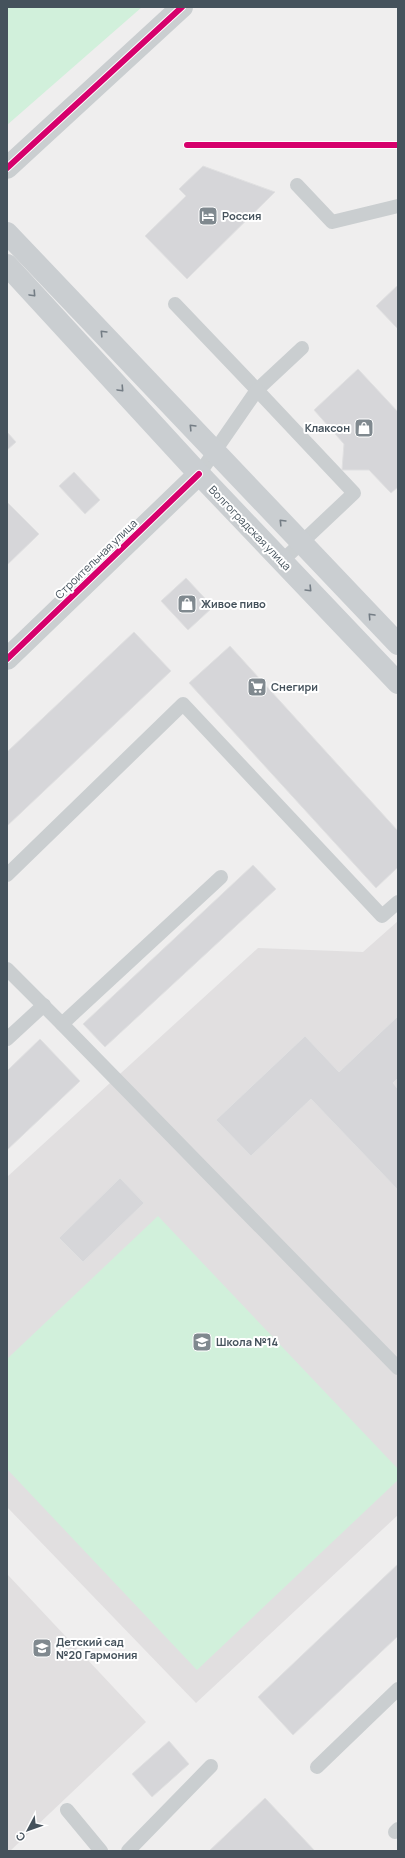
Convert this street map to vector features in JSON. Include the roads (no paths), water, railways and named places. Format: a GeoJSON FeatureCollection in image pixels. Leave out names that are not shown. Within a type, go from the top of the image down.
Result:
{"type":"FeatureCollection","features":[{"type":"Feature","properties":{"kind":"main road"},"geometry":{"type":"LineString","coordinates":[[7,233],[398,644]]}},
{"type":"Feature","properties":{"kind":"main road","name":"Волгоградская улица"},"geometry":{"type":"LineString","coordinates":[[7,265],[199,474],[398,683]]}},
{"type":"Feature","properties":{"kind":"street"},"geometry":{"type":"LineString","coordinates":[[7,168],[182,7]]}},
{"type":"Feature","properties":{"kind":"street","name":"Строительная улица"},"geometry":{"type":"LineString","coordinates":[[7,659],[199,474]]}},
{"type":"Feature","properties":{"kind":"lane"},"geometry":{"type":"LineString","coordinates":[[297,185],[332,222],[398,206]]}},
{"type":"Feature","properties":{"kind":"lane"},"geometry":{"type":"LineString","coordinates":[[175,304],[354,493],[282,561]]}},
{"type":"Feature","properties":{"kind":"lane"},"geometry":{"type":"LineString","coordinates":[[199,474],[257,390],[302,348]]}},
{"type":"Feature","properties":{"kind":"lane"},"geometry":{"type":"LineString","coordinates":[[7,875],[183,704],[382,916],[398,902]]}},
{"type":"Feature","properties":{"kind":"lane"},"geometry":{"type":"LineString","coordinates":[[62,1024],[221,877]]}},
{"type":"Feature","properties":{"kind":"lane"},"geometry":{"type":"LineString","coordinates":[[7,969],[44,1005],[398,1368]]}},
{"type":"Feature","properties":{"kind":"lane"},"geometry":{"type":"LineString","coordinates":[[7,1039],[44,1005]]}},
{"type":"Feature","properties":{"kind":"lane"},"geometry":{"type":"LineString","coordinates":[[317,1767],[398,1689]]}},
{"type":"Feature","properties":{"kind":"lane"},"geometry":{"type":"LineString","coordinates":[[128,1851],[210,1766]]}},
{"type":"Feature","properties":{"kind":"lane"},"geometry":{"type":"LineString","coordinates":[[67,1810],[101,1851]]}},
{"type":"Feature","properties":{"kind":"place","name":"Россия"},"geometry":{"type":"Point","coordinates":[208,216]}},
{"type":"Feature","properties":{"kind":"place","name":"Клаксон"},"geometry":{"type":"Point","coordinates":[364,428]}},
{"type":"Feature","properties":{"kind":"place","name":"Живое пиво"},"geometry":{"type":"Point","coordinates":[187,604]}},
{"type":"Feature","properties":{"kind":"place","name":"Снегири"},"geometry":{"type":"Point","coordinates":[257,687]}},
{"type":"Feature","properties":{"kind":"place","name":"Школа №14"},"geometry":{"type":"Point","coordinates":[202,1342]}},
{"type":"Feature","properties":{"kind":"place","name":"Детский сад №20 Гармония"},"geometry":{"type":"Point","coordinates":[42,1648]}}]}
